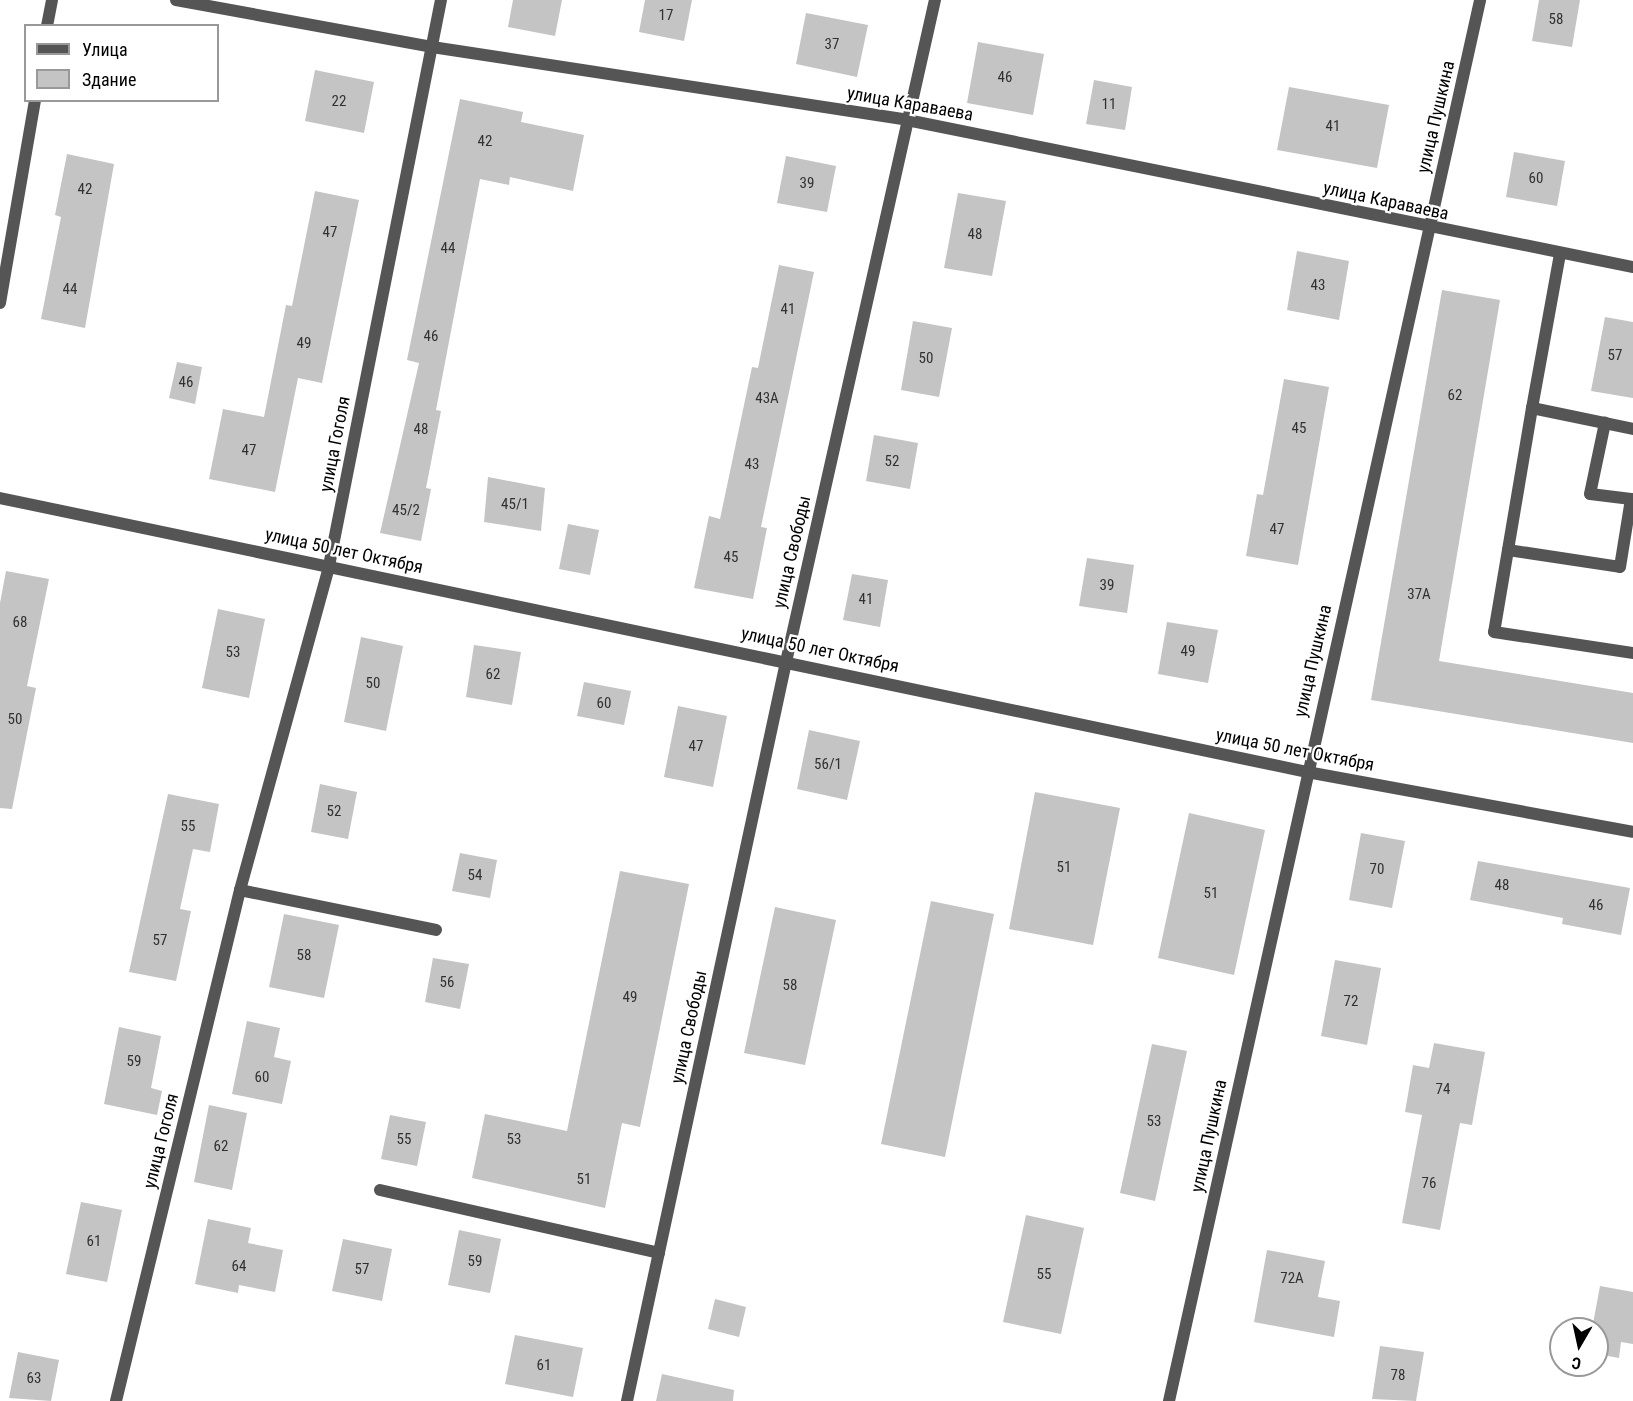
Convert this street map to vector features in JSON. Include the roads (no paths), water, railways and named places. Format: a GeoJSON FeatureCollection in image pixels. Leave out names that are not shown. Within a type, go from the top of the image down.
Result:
{"type":"FeatureCollection","features":[{"type":"Feature","properties":{"kind":"street"},"geometry":{"type":"LineString","coordinates":[[47,24],[52,0]]}},
{"type":"Feature","properties":{"kind":"street","name":"улица Караваева"},"geometry":{"type":"LineString","coordinates":[[176,0],[432,47],[907,120],[1429,229],[1633,267]]}},
{"type":"Feature","properties":{"kind":"street","name":"улица Гоголя"},"geometry":{"type":"LineString","coordinates":[[116,1401],[240,890],[329,566],[441,0]]}},
{"type":"Feature","properties":{"kind":"street","name":"улица Свободы"},"geometry":{"type":"LineString","coordinates":[[627,1401],[786,662],[935,0]]}},
{"type":"Feature","properties":{"kind":"street","name":"улица Пушкина"},"geometry":{"type":"LineString","coordinates":[[1169,1401],[1480,0]]}},
{"type":"Feature","properties":{"kind":"street"},"geometry":{"type":"LineString","coordinates":[[0,303],[35,102]]}},
{"type":"Feature","properties":{"kind":"street"},"geometry":{"type":"LineString","coordinates":[[1560,254],[1494,632],[1633,653]]}},
{"type":"Feature","properties":{"kind":"street"},"geometry":{"type":"LineString","coordinates":[[1532,408],[1633,429]]}},
{"type":"Feature","properties":{"kind":"street"},"geometry":{"type":"LineString","coordinates":[[1508,550],[1620,567],[1630,500],[1590,494],[1605,423]]}},
{"type":"Feature","properties":{"kind":"street","name":"улица 50 лет Октября"},"geometry":{"type":"LineString","coordinates":[[0,498],[1307,772],[1633,832]]}},
{"type":"Feature","properties":{"kind":"street"},"geometry":{"type":"LineString","coordinates":[[240,890],[436,930]]}},
{"type":"Feature","properties":{"kind":"street"},"geometry":{"type":"LineString","coordinates":[[380,1190],[658,1254]]}}]}
